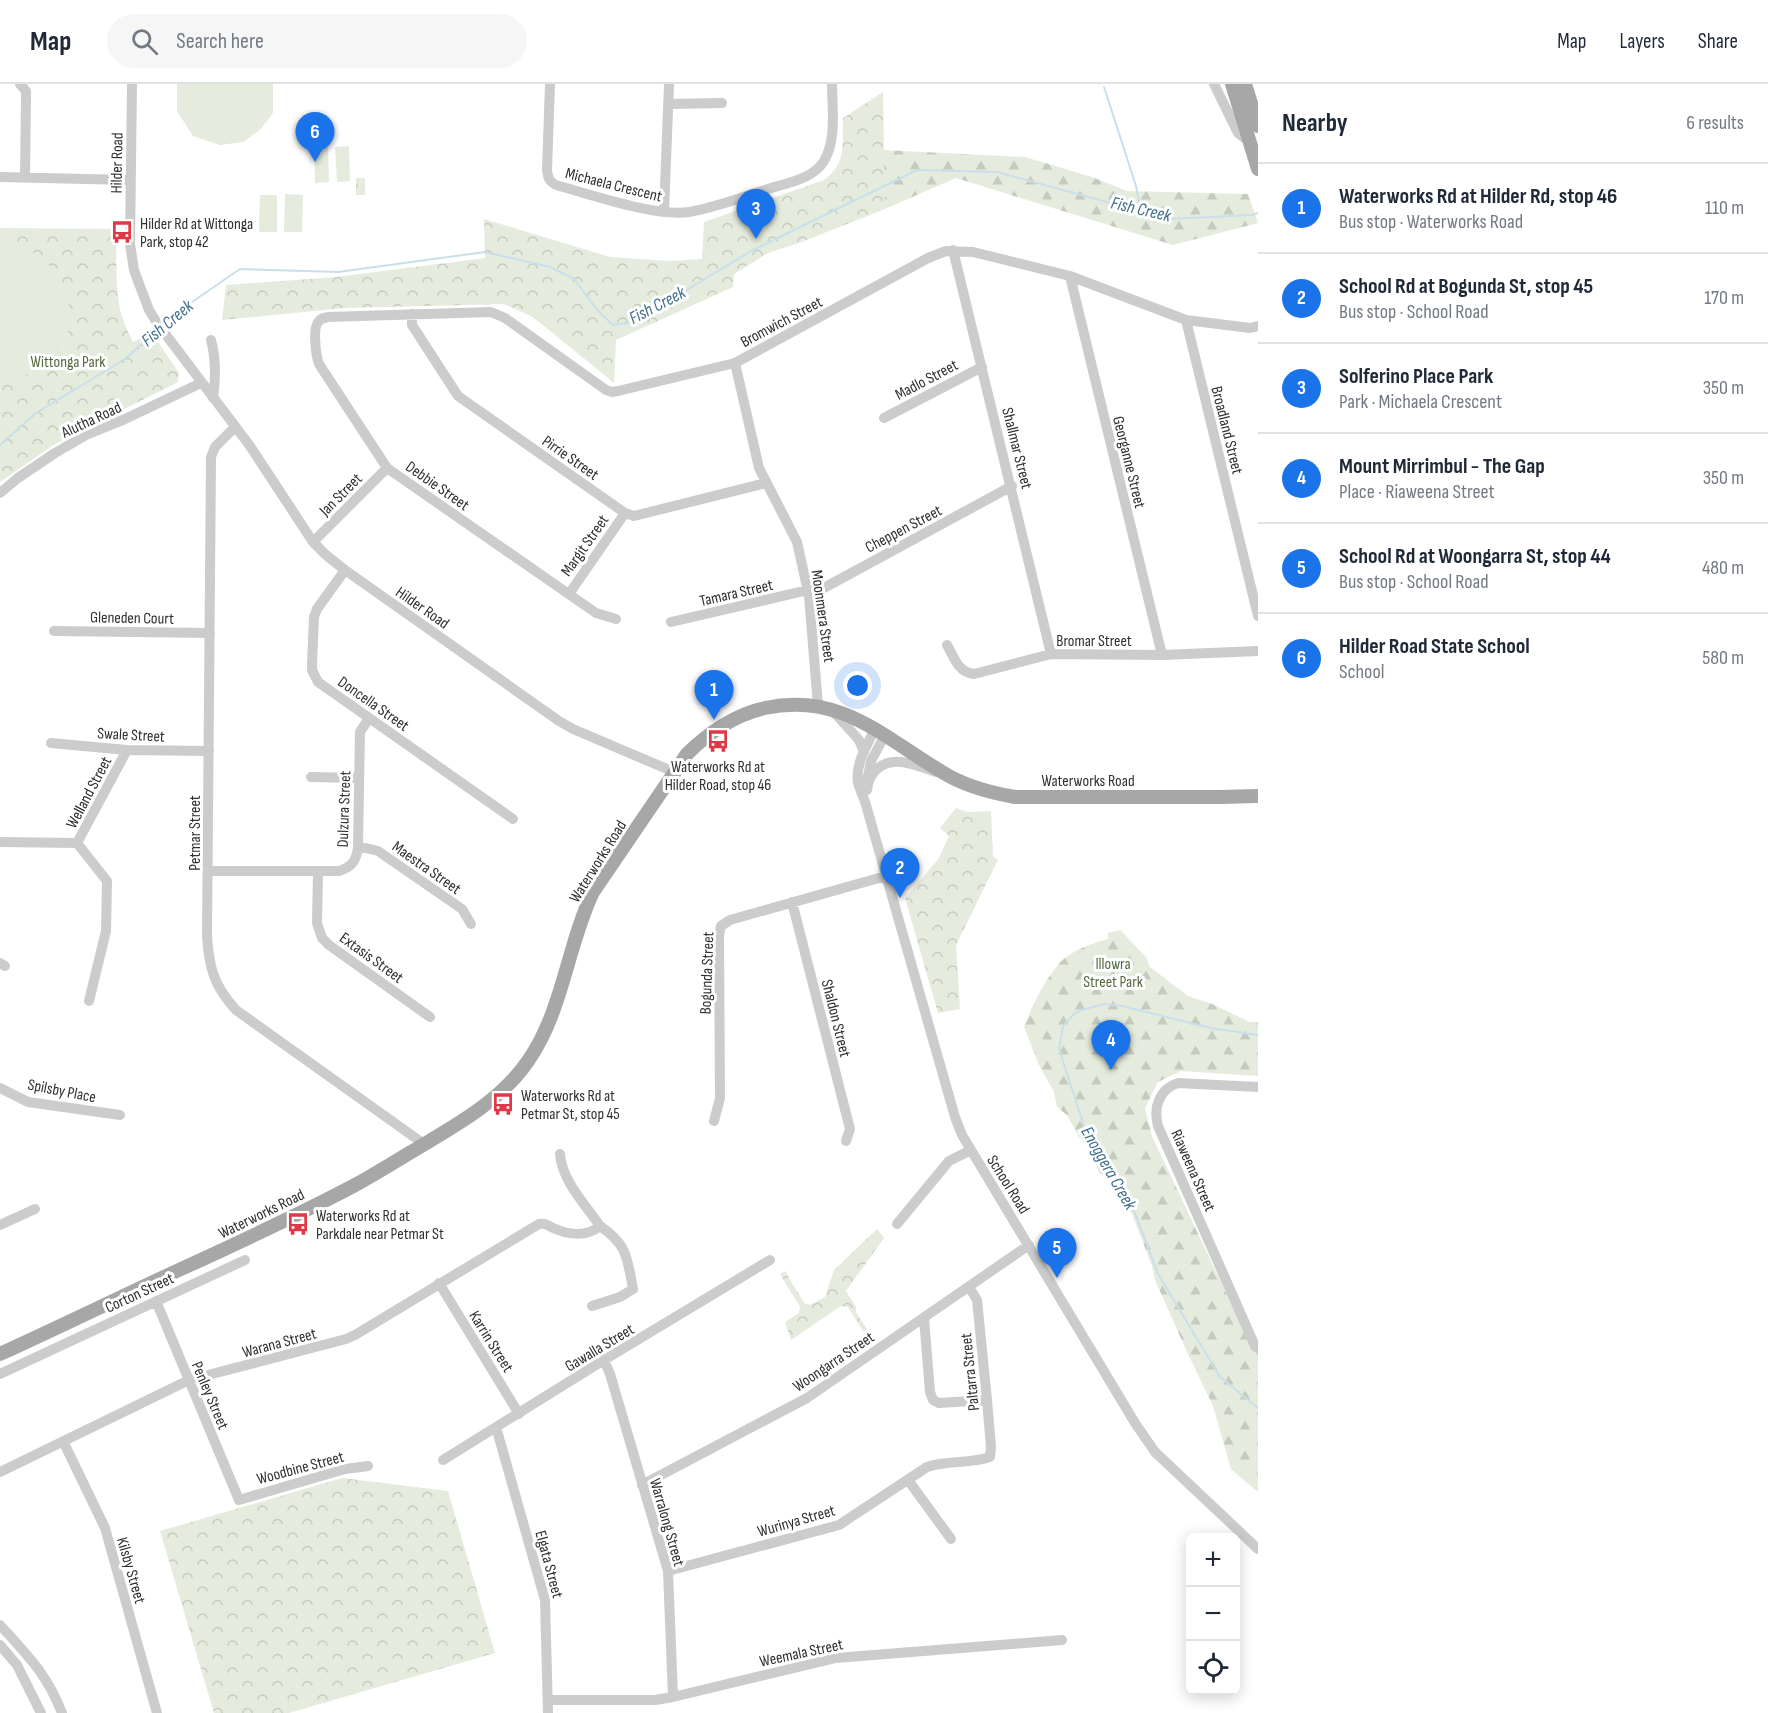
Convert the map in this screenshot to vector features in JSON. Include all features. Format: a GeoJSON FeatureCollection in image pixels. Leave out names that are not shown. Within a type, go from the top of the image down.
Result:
{"type":"FeatureCollection","features":[{"type":"Feature","properties":{"kind":"main road"},"geometry":{"type":"LineString","coordinates":[[1233,84],[1258,169]]}},
{"type":"Feature","properties":{"kind":"main road"},"geometry":{"type":"LineString","coordinates":[[1240,84],[1253,132],[1250,142]]}},
{"type":"Feature","properties":{"kind":"main road"},"geometry":{"type":"LineString","coordinates":[[1245,84],[1258,126]]}},
{"type":"Feature","properties":{"kind":"main road","name":"Waterworks Road"},"geometry":{"type":"LineString","coordinates":[[0,1354],[284,1221],[357,1184],[467,1118],[489,1102],[508,1085],[528,1061],[542,1037],[552,1013],[584,910],[593,892],[674,772],[694,747],[712,733],[755,710],[796,703],[824,707],[848,714],[950,777],[984,790],[1015,797],[1258,796]]}},
{"type":"Feature","properties":{"kind":"street"},"geometry":{"type":"LineString","coordinates":[[20,84],[26,91],[25,178]]}},
{"type":"Feature","properties":{"kind":"street","name":"Hilder Road"},"geometry":{"type":"LineString","coordinates":[[132,84],[130,244],[134,270],[143,295],[168,339],[250,446],[314,542],[345,570],[559,721],[674,772]]}},
{"type":"Feature","properties":{"kind":"street","name":"Michaela Crescent"},"geometry":{"type":"LineString","coordinates":[[549,84],[547,170],[551,182],[610,200],[664,212],[682,213],[791,182],[814,172],[824,161],[830,145],[832,84]]}},
{"type":"Feature","properties":{"kind":"street"},"geometry":{"type":"LineString","coordinates":[[664,212],[669,84]]}},
{"type":"Feature","properties":{"kind":"street"},"geometry":{"type":"LineString","coordinates":[[1216,86],[1238,133],[1250,142]]}},
{"type":"Feature","properties":{"kind":"street"},"geometry":{"type":"LineString","coordinates":[[669,104],[722,103]]}},
{"type":"Feature","properties":{"kind":"street"},"geometry":{"type":"LineString","coordinates":[[0,177],[130,180]]}},
{"type":"Feature","properties":{"kind":"street","name":"Bromwich Street"},"geometry":{"type":"LineString","coordinates":[[322,318],[483,311],[499,315],[612,392],[735,363],[928,258],[953,250],[973,252],[1070,276],[1186,320],[1250,328],[1258,326]]}},
{"type":"Feature","properties":{"kind":"street","name":"Shallmar Street"},"geometry":{"type":"LineString","coordinates":[[953,250],[1051,654]]}},
{"type":"Feature","properties":{"kind":"street","name":"Georganne Street"},"geometry":{"type":"LineString","coordinates":[[1070,276],[1162,655]]}},
{"type":"Feature","properties":{"kind":"street","name":"Pirrie Street"},"geometry":{"type":"LineString","coordinates":[[412,314],[412,325],[458,396],[625,513]]}},
{"type":"Feature","properties":{"kind":"street","name":"Debbie Street"},"geometry":{"type":"LineString","coordinates":[[322,318],[316,325],[316,351],[319,364],[387,468],[597,613],[616,620]]}},
{"type":"Feature","properties":{"kind":"street","name":"Broadland Street"},"geometry":{"type":"LineString","coordinates":[[1186,320],[1258,616]]}},
{"type":"Feature","properties":{"kind":"street"},"geometry":{"type":"LineString","coordinates":[[211,340],[216,381],[213,398]]}},
{"type":"Feature","properties":{"kind":"street","name":"Moonmera Street"},"geometry":{"type":"LineString","coordinates":[[735,363],[759,468],[797,542],[809,593],[824,707]]}},
{"type":"Feature","properties":{"kind":"street","name":"Madlo Street"},"geometry":{"type":"LineString","coordinates":[[884,418],[982,367]]}},
{"type":"Feature","properties":{"kind":"street","name":"Alutha Road"},"geometry":{"type":"LineString","coordinates":[[0,493],[55,453],[88,434],[201,383]]}},
{"type":"Feature","properties":{"kind":"street","name":"Petmar Street"},"geometry":{"type":"LineString","coordinates":[[235,427],[215,447],[211,457],[208,871],[210,966],[215,982],[236,1010],[424,1144]]}},
{"type":"Feature","properties":{"kind":"street","name":"Jan Street"},"geometry":{"type":"LineString","coordinates":[[314,542],[387,468]]}},
{"type":"Feature","properties":{"kind":"street"},"geometry":{"type":"LineString","coordinates":[[625,513],[634,516],[766,483]]}},
{"type":"Feature","properties":{"kind":"street","name":"Cheppen Street"},"geometry":{"type":"LineString","coordinates":[[809,593],[1012,486]]}},
{"type":"Feature","properties":{"kind":"street","name":"Margit Street"},"geometry":{"type":"LineString","coordinates":[[569,594],[625,513]]}},
{"type":"Feature","properties":{"kind":"street","name":"Doncella Street"},"geometry":{"type":"LineString","coordinates":[[345,570],[317,609],[314,617],[312,670],[318,682],[513,819]]}},
{"type":"Feature","properties":{"kind":"street","name":"Tamara Street"},"geometry":{"type":"LineString","coordinates":[[671,622],[809,593]]}},
{"type":"Feature","properties":{"kind":"street","name":"Gleneden Court"},"geometry":{"type":"LineString","coordinates":[[54,631],[210,633]]}},
{"type":"Feature","properties":{"kind":"street","name":"Bromar Street"},"geometry":{"type":"LineString","coordinates":[[948,645],[959,668],[974,675],[1051,654],[1162,655],[1258,651]]}},
{"type":"Feature","properties":{"kind":"street"},"geometry":{"type":"LineString","coordinates":[[824,707],[860,740],[864,752]]}},
{"type":"Feature","properties":{"kind":"street","name":"Dulzura Street"},"geometry":{"type":"LineString","coordinates":[[208,871],[318,872],[339,871],[352,865],[358,854],[360,732],[369,718]]}},
{"type":"Feature","properties":{"kind":"street","name":"School Road"},"geometry":{"type":"LineString","coordinates":[[880,732],[864,752],[858,770],[858,781],[955,1118],[971,1150],[1155,1452],[1258,1549]]}},
{"type":"Feature","properties":{"kind":"street","name":"School Road"},"geometry":{"type":"LineString","coordinates":[[866,805],[869,765],[880,732]]}},
{"type":"Feature","properties":{"kind":"street","name":"Swale Street"},"geometry":{"type":"LineString","coordinates":[[51,743],[127,750],[209,751]]}},
{"type":"Feature","properties":{"kind":"street","name":"Welland Street"},"geometry":{"type":"LineString","coordinates":[[0,842],[77,843],[127,750]]}},
{"type":"Feature","properties":{"kind":"street"},"geometry":{"type":"LineString","coordinates":[[867,790],[868,782],[874,772],[882,765],[894,761],[905,762],[950,777]]}},
{"type":"Feature","properties":{"kind":"street"},"geometry":{"type":"LineString","coordinates":[[310,777],[359,778]]}},
{"type":"Feature","properties":{"kind":"street"},"geometry":{"type":"LineString","coordinates":[[77,843],[107,880],[106,932],[89,1001]]}},
{"type":"Feature","properties":{"kind":"street","name":"Maestra Street"},"geometry":{"type":"LineString","coordinates":[[358,846],[378,851],[462,909],[471,924]]}},
{"type":"Feature","properties":{"kind":"street","name":"Extasis Street"},"geometry":{"type":"LineString","coordinates":[[318,872],[317,923],[322,938],[430,1017]]}},
{"type":"Feature","properties":{"kind":"street","name":"Bogunda Street"},"geometry":{"type":"LineString","coordinates":[[714,1121],[720,1098],[719,935],[721,926],[729,920],[886,876]]}},
{"type":"Feature","properties":{"kind":"street","name":"Shaldon Street"},"geometry":{"type":"LineString","coordinates":[[792,902],[850,1129],[846,1142]]}},
{"type":"Feature","properties":{"kind":"street","name":"Riaweena Street"},"geometry":{"type":"LineString","coordinates":[[1258,1087],[1178,1083],[1170,1085],[1161,1096],[1155,1117],[1255,1346],[1258,1348]]}},
{"type":"Feature","properties":{"kind":"street","name":"Spilsby Place"},"geometry":{"type":"LineString","coordinates":[[0,1088],[28,1102],[120,1116]]}},
{"type":"Feature","properties":{"kind":"street"},"geometry":{"type":"LineString","coordinates":[[897,1224],[949,1161],[971,1150]]}},
{"type":"Feature","properties":{"kind":"street"},"geometry":{"type":"LineString","coordinates":[[560,1154],[561,1166],[570,1184],[600,1226],[616,1238],[626,1252],[633,1289],[620,1297],[592,1306]]}},
{"type":"Feature","properties":{"kind":"street"},"geometry":{"type":"LineString","coordinates":[[0,1225],[35,1209]]}},
{"type":"Feature","properties":{"kind":"street","name":"Warana Street"},"geometry":{"type":"LineString","coordinates":[[0,1472],[189,1380],[355,1335],[540,1224],[544,1223],[567,1233],[578,1234],[594,1231],[600,1226]]}},
{"type":"Feature","properties":{"kind":"street","name":"Woongarra Street"},"geometry":{"type":"LineString","coordinates":[[642,1485],[807,1398],[1029,1245]]}},
{"type":"Feature","properties":{"kind":"street","name":"Corton Street"},"geometry":{"type":"LineString","coordinates":[[0,1374],[245,1260]]}},
{"type":"Feature","properties":{"kind":"street","name":"Gawalla Street"},"geometry":{"type":"LineString","coordinates":[[444,1460],[770,1260]]}},
{"type":"Feature","properties":{"kind":"street","name":"Karrin Street"},"geometry":{"type":"LineString","coordinates":[[439,1283],[519,1414]]}},
{"type":"Feature","properties":{"kind":"street","name":"Paltarra Street"},"geometry":{"type":"LineString","coordinates":[[969,1287],[977,1300],[990,1457]]}},
{"type":"Feature","properties":{"kind":"street","name":"Penley Street"},"geometry":{"type":"LineString","coordinates":[[156,1301],[239,1500]]}},
{"type":"Feature","properties":{"kind":"street"},"geometry":{"type":"LineString","coordinates":[[924,1318],[930,1392],[933,1400],[939,1403],[987,1400]]}},
{"type":"Feature","properties":{"kind":"street"},"geometry":{"type":"LineString","coordinates":[[38,1336],[47,1352]]}},
{"type":"Feature","properties":{"kind":"street"},"geometry":{"type":"LineString","coordinates":[[25,1343],[33,1359]]}},
{"type":"Feature","properties":{"kind":"street","name":"Warralong Street"},"geometry":{"type":"LineString","coordinates":[[604,1360],[668,1571],[673,1697]]}},
{"type":"Feature","properties":{"kind":"street","name":"Elgata Street"},"geometry":{"type":"LineString","coordinates":[[496,1427],[545,1600],[548,1713]]}},
{"type":"Feature","properties":{"kind":"street","name":"Kilsby Street"},"geometry":{"type":"LineString","coordinates":[[63,1441],[105,1528],[157,1713]]}},
{"type":"Feature","properties":{"kind":"street","name":"Wurinya Street"},"geometry":{"type":"LineString","coordinates":[[668,1571],[838,1525],[927,1467],[980,1461],[990,1457]]}},
{"type":"Feature","properties":{"kind":"street","name":"Woodbine Street"},"geometry":{"type":"LineString","coordinates":[[239,1500],[345,1469],[368,1466]]}},
{"type":"Feature","properties":{"kind":"street"},"geometry":{"type":"LineString","coordinates":[[908,1480],[951,1539]]}},
{"type":"Feature","properties":{"kind":"street"},"geometry":{"type":"LineString","coordinates":[[0,1625],[37,1665],[62,1713]]}},
{"type":"Feature","properties":{"kind":"street","name":"Weemala Street"},"geometry":{"type":"LineString","coordinates":[[548,1700],[654,1700],[836,1658],[1062,1640]]}},
{"type":"Feature","properties":{"kind":"street"},"geometry":{"type":"LineString","coordinates":[[0,1645],[17,1665],[41,1713]]}},
{"type":"Feature","properties":{"kind":"green space"},"geometry":{"type":"Polygon","coordinates":[[[177,84],[273,84],[273,113],[260,130],[243,142],[220,145],[193,136],[177,111],[177,84]]]}},
{"type":"Feature","properties":{"kind":"green space"},"geometry":{"type":"Polygon","coordinates":[[[883,92],[885,209],[768,253],[734,274],[733,287],[616,340],[614,383],[533,317],[504,304],[345,308],[222,320],[226,285],[336,277],[485,258],[484,219],[610,257],[670,261],[702,259],[704,222],[824,180],[837,167],[840,160],[843,145],[843,118],[883,92]]]}},
{"type":"Feature","properties":{"kind":"green space"},"geometry":{"type":"Polygon","coordinates":[[[349,146],[350,181],[337,182],[335,147],[349,146]]]}},
{"type":"Feature","properties":{"kind":"green space"},"geometry":{"type":"Polygon","coordinates":[[[328,147],[329,182],[315,183],[314,148],[328,147]]]}},
{"type":"Feature","properties":{"kind":"green space"},"geometry":{"type":"Polygon","coordinates":[[[883,150],[1025,157],[1092,177],[1127,191],[1248,194],[1258,223],[1173,245],[956,178],[885,209],[883,150]]]}},
{"type":"Feature","properties":{"kind":"green space"},"geometry":{"type":"Polygon","coordinates":[[[356,178],[365,178],[365,195],[356,195],[356,178]]]}},
{"type":"Feature","properties":{"kind":"green space"},"geometry":{"type":"Polygon","coordinates":[[[285,194],[303,195],[302,232],[284,232],[285,194]]]}},
{"type":"Feature","properties":{"kind":"green space"},"geometry":{"type":"Polygon","coordinates":[[[260,195],[277,195],[277,232],[259,232],[260,195]]]}},
{"type":"Feature","properties":{"kind":"green space","name":"Wittonga Park"},"geometry":{"type":"Polygon","coordinates":[[[0,228],[116,229],[117,287],[125,326],[133,342],[152,333],[179,373],[178,382],[55,444],[0,482],[0,228]]]}},
{"type":"Feature","properties":{"kind":"green space"},"geometry":{"type":"Polygon","coordinates":[[[0,245],[28,250],[49,266],[63,286],[70,309],[70,321],[65,338],[48,358],[28,374],[0,385],[0,245]]]}},
{"type":"Feature","properties":{"kind":"green space"},"geometry":{"type":"Polygon","coordinates":[[[956,808],[967,812],[991,811],[993,856],[998,860],[956,945],[960,1009],[938,1013],[905,898],[939,858],[949,836],[940,828],[956,808]]]}},
{"type":"Feature","properties":{"kind":"green space","name":"Illowra Street Park"},"geometry":{"type":"Polygon","coordinates":[[[1120,930],[1146,957],[1150,967],[1188,996],[1212,1004],[1250,1022],[1258,1022],[1258,1076],[1181,1071],[1158,1082],[1145,1108],[1152,1136],[1252,1348],[1258,1353],[1258,1492],[1231,1469],[1213,1406],[1155,1280],[1132,1214],[1125,1206],[1117,1189],[1100,1173],[1087,1145],[1079,1137],[1067,1115],[1057,1107],[1054,1092],[1039,1065],[1024,1027],[1043,987],[1062,960],[1081,949],[1108,939],[1108,933],[1120,930]]]}},
{"type":"Feature","properties":{"kind":"green space"},"geometry":{"type":"Polygon","coordinates":[[[877,1229],[884,1238],[846,1291],[872,1337],[877,1337],[868,1344],[868,1339],[848,1307],[841,1306],[791,1340],[785,1322],[799,1313],[800,1307],[780,1274],[785,1271],[804,1303],[810,1305],[825,1297],[834,1270],[877,1229]]]}},
{"type":"Feature","properties":{"kind":"green space"},"geometry":{"type":"Polygon","coordinates":[[[342,1478],[448,1491],[495,1653],[289,1713],[214,1713],[160,1531],[342,1478]]]}},
{"type":"Feature","properties":{"kind":"waterway"},"geometry":{"type":"LineString","coordinates":[[1104,87],[1136,186],[1141,211]]}},
{"type":"Feature","properties":{"kind":"waterway","name":"Fish Creek"},"geometry":{"type":"LineString","coordinates":[[163,325],[176,313],[240,269],[338,272],[485,252],[550,267],[574,279],[598,311],[613,325],[634,322],[751,251],[917,170],[997,172],[1170,219],[1258,213]]}},
{"type":"Feature","properties":{"kind":"waterway","name":"Fish Creek"},"geometry":{"type":"LineString","coordinates":[[0,445],[36,413],[125,359],[157,330]]}},
{"type":"Feature","properties":{"kind":"waterway","name":"Enoggera Creek"},"geometry":{"type":"LineString","coordinates":[[1258,1035],[1211,1028],[1122,1006],[1104,1004],[1074,1014],[1063,1026],[1059,1049],[1086,1132],[1130,1200],[1158,1274],[1220,1377],[1258,1408]]}},
{"type":"Feature","properties":{"kind":"place","name":"Hilder Road State School"},"geometry":{"type":"Point","coordinates":[315,162]}},
{"type":"Feature","properties":{"kind":"place","name":"Hilder Rd at Wittonga Park, stop 42"},"geometry":{"type":"Point","coordinates":[122,232]}},
{"type":"Feature","properties":{"kind":"place","name":"Solferino Place Park"},"geometry":{"type":"Point","coordinates":[756,239]}},
{"type":"Feature","properties":{"kind":"place","name":"Waterworks Rd at Hilder Rd, stop 46"},"geometry":{"type":"Point","coordinates":[714,720]}},
{"type":"Feature","properties":{"kind":"place","name":"Waterworks Rd at Hilder Road, stop 46"},"geometry":{"type":"Point","coordinates":[718,741]}},
{"type":"Feature","properties":{"kind":"place","name":"School Rd at Bogunda St, stop 45"},"geometry":{"type":"Point","coordinates":[900,898]}},
{"type":"Feature","properties":{"kind":"place","name":"Mount Mirrimbul - The Gap"},"geometry":{"type":"Point","coordinates":[1111,1070]}},
{"type":"Feature","properties":{"kind":"place","name":"Waterworks Rd at Petmar St, stop 45"},"geometry":{"type":"Point","coordinates":[503,1104]}},
{"type":"Feature","properties":{"kind":"place","name":"Waterworks Rd at Parkdale near Petmar St"},"geometry":{"type":"Point","coordinates":[298,1224]}},
{"type":"Feature","properties":{"kind":"place","name":"School Rd at Woongarra St, stop 44"},"geometry":{"type":"Point","coordinates":[1057,1278]}}]}
